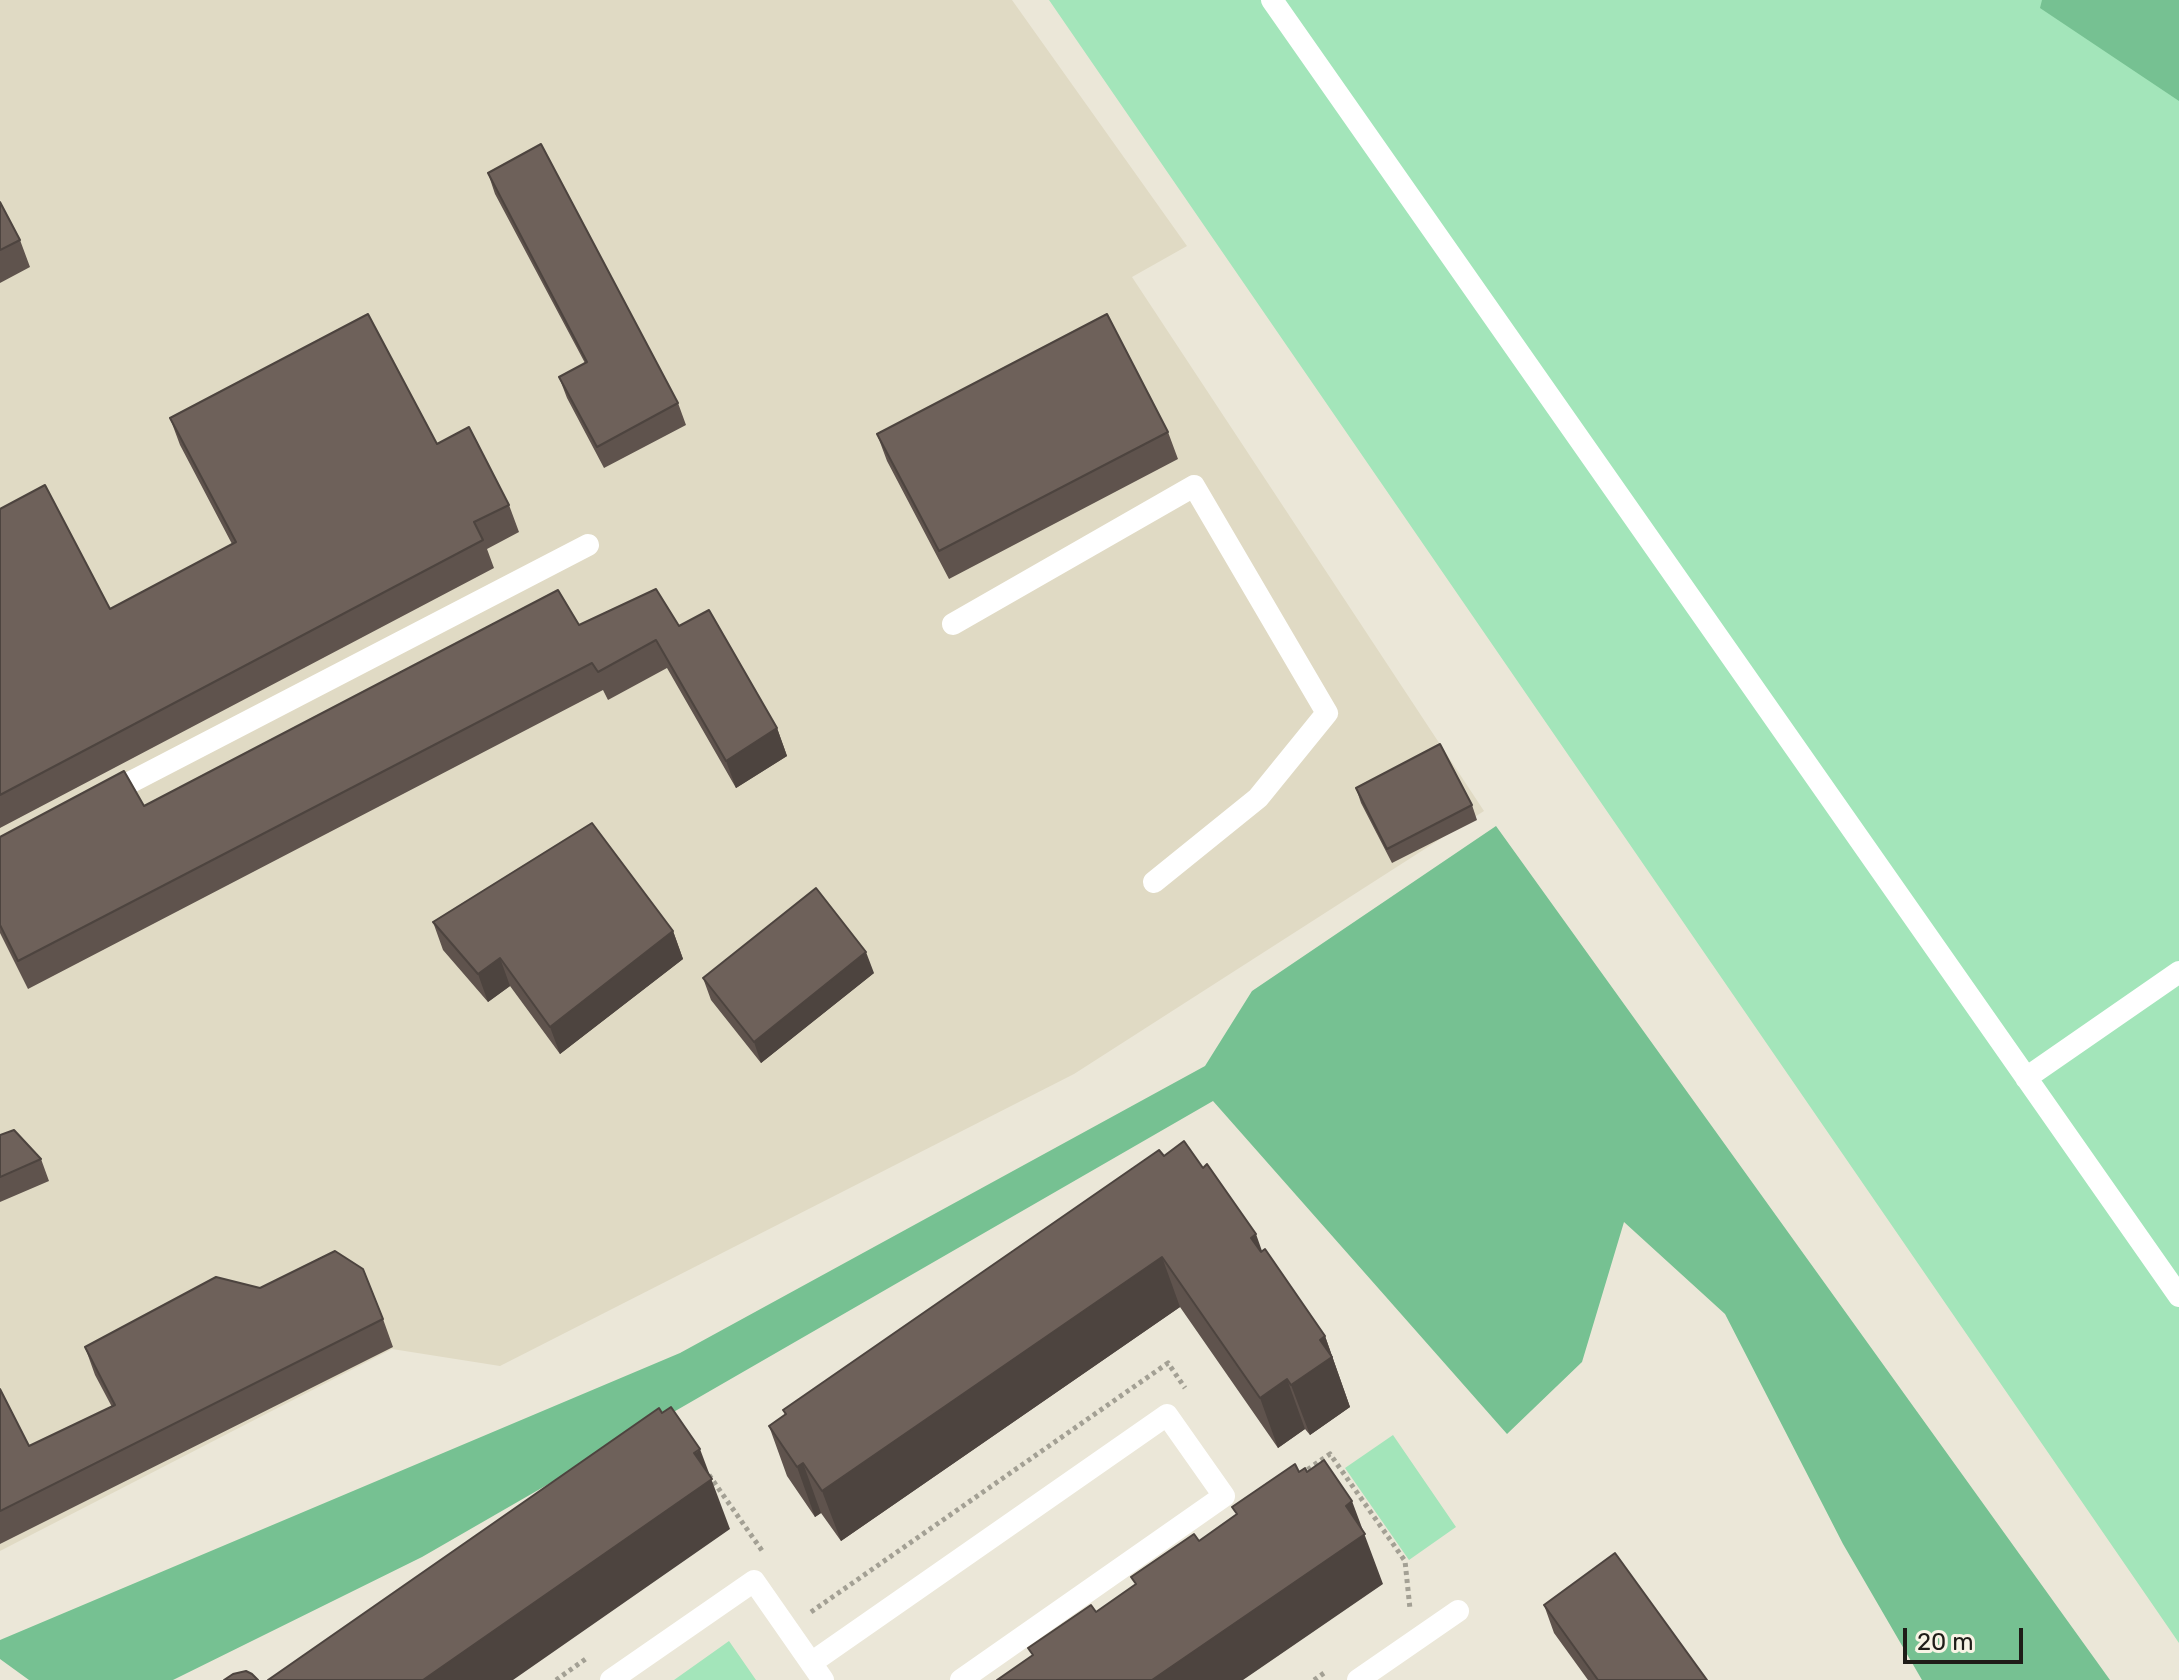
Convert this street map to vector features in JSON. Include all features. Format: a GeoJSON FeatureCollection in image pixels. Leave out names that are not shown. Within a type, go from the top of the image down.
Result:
{"type":"FeatureCollection","features":[{"type":"Feature","properties":{"kind":"lane"},"geometry":{"type":"LineString","coordinates":[[1272,0],[2179,1296]]}},
{"type":"Feature","properties":{"kind":"lane"},"geometry":{"type":"LineString","coordinates":[[953,624],[1194,486],[1327,713],[1258,798],[1154,882]]}},
{"type":"Feature","properties":{"kind":"lane"},"geometry":{"type":"LineString","coordinates":[[84,806],[588,545]]}},
{"type":"Feature","properties":{"kind":"lane"},"geometry":{"type":"LineString","coordinates":[[2026,1078],[2179,972]]}},
{"type":"Feature","properties":{"kind":"lane"},"geometry":{"type":"LineString","coordinates":[[611,1680],[754,1581],[817,1672],[1167,1415],[1224,1496],[961,1680]]}},
{"type":"Feature","properties":{"kind":"lane"},"geometry":{"type":"LineString","coordinates":[[1358,1680],[1458,1611]]}},
{"type":"Feature","properties":{"kind":"path"},"geometry":{"type":"LineString","coordinates":[[1297,1477],[1330,1454],[1405,1561],[1414,1641]]}},
{"type":"Feature","properties":{"kind":"path"},"geometry":{"type":"LineString","coordinates":[[704,1468],[764,1554]]}},
{"type":"Feature","properties":{"kind":"shaded area"},"geometry":{"type":"Polygon","coordinates":[[[0,0],[1012,0],[1187,246],[1132,277],[1484,811],[1074,1074],[500,1366],[392,1349],[0,1551],[0,0]]]}},
{"type":"Feature","properties":{"kind":"green space"},"geometry":{"type":"Polygon","coordinates":[[[1049,0],[2179,0],[2179,1643],[1049,0]]]}},
{"type":"Feature","properties":{"kind":"green space"},"geometry":{"type":"Polygon","coordinates":[[[2042,0],[2179,0],[2179,101],[2040,8],[2042,0]]]}},
{"type":"Feature","properties":{"kind":"green space"},"geometry":{"type":"Polygon","coordinates":[[[1496,826],[2110,1680],[1922,1680],[1843,1544],[1725,1314],[1624,1222],[1582,1362],[1507,1434],[1213,1101],[422,1557],[173,1680],[29,1680],[0,1659],[0,1640],[680,1353],[1205,1066],[1252,991],[1496,826]]]}},
{"type":"Feature","properties":{"kind":"green space"},"geometry":{"type":"Polygon","coordinates":[[[1393,1435],[1456,1527],[1409,1560],[1345,1468],[1393,1435]]]}},
{"type":"Feature","properties":{"kind":"green space"},"geometry":{"type":"Polygon","coordinates":[[[729,1641],[756,1680],[674,1680],[729,1641]]]}},
{"type":"Feature","properties":{"kind":"building"},"geometry":{"type":"Polygon","coordinates":[[[541,144],[678,403],[597,447],[559,377],[587,362],[488,173],[541,144]]]}},
{"type":"Feature","properties":{"kind":"building"},"geometry":{"type":"Polygon","coordinates":[[[0,202],[20,240],[0,250],[0,202]]]}},
{"type":"Feature","properties":{"kind":"building"},"geometry":{"type":"Polygon","coordinates":[[[368,314],[437,444],[469,427],[509,505],[474,522],[483,540],[0,795],[0,509],[45,485],[110,609],[236,542],[170,418],[368,314]]]}},
{"type":"Feature","properties":{"kind":"building"},"geometry":{"type":"Polygon","coordinates":[[[1107,314],[1168,432],[939,551],[877,434],[1107,314]]]}},
{"type":"Feature","properties":{"kind":"building"},"geometry":{"type":"Polygon","coordinates":[[[656,589],[679,626],[709,610],[777,728],[726,761],[656,640],[598,672],[592,663],[18,961],[0,925],[0,837],[124,771],[144,806],[558,590],[579,625],[656,589]]]}},
{"type":"Feature","properties":{"kind":"building"},"geometry":{"type":"Polygon","coordinates":[[[1440,744],[1472,805],[1387,849],[1356,788],[1440,744]]]}},
{"type":"Feature","properties":{"kind":"building"},"geometry":{"type":"Polygon","coordinates":[[[592,823],[673,931],[550,1027],[500,958],[478,974],[433,922],[592,823]]]}},
{"type":"Feature","properties":{"kind":"building"},"geometry":{"type":"Polygon","coordinates":[[[816,888],[866,952],[754,1042],[703,978],[816,888]]]}},
{"type":"Feature","properties":{"kind":"building"},"geometry":{"type":"Polygon","coordinates":[[[14,1130],[41,1159],[0,1177],[0,1135],[14,1130]]]}},
{"type":"Feature","properties":{"kind":"building"},"geometry":{"type":"Polygon","coordinates":[[[1184,1141],[1203,1168],[1207,1164],[1256,1234],[1251,1238],[1261,1252],[1265,1249],[1325,1336],[1320,1340],[1332,1357],[1291,1385],[1287,1379],[1260,1398],[1162,1257],[822,1491],[803,1463],[797,1467],[769,1426],[786,1414],[783,1410],[1159,1150],[1164,1156],[1184,1141]]]}},
{"type":"Feature","properties":{"kind":"building"},"geometry":{"type":"Polygon","coordinates":[[[335,1251],[363,1269],[383,1319],[0,1511],[0,1389],[29,1446],[115,1405],[85,1347],[216,1277],[260,1288],[335,1251]]]}},
{"type":"Feature","properties":{"kind":"building"},"geometry":{"type":"Polygon","coordinates":[[[671,1407],[700,1449],[694,1453],[712,1479],[423,1680],[268,1680],[659,1408],[662,1413],[671,1407]]]}},
{"type":"Feature","properties":{"kind":"building"},"geometry":{"type":"Polygon","coordinates":[[[1324,1460],[1352,1501],[1346,1506],[1365,1534],[1152,1680],[997,1680],[1033,1655],[1028,1648],[1091,1605],[1096,1612],[1136,1584],[1131,1577],[1194,1534],[1199,1541],[1237,1514],[1232,1507],[1295,1464],[1299,1472],[1305,1468],[1307,1472],[1324,1460]]]}},
{"type":"Feature","properties":{"kind":"building"},"geometry":{"type":"Polygon","coordinates":[[[1615,1553],[1707,1680],[1598,1680],[1544,1605],[1615,1553]]]}},
{"type":"Feature","properties":{"kind":"building"},"geometry":{"type":"Polygon","coordinates":[[[246,1671],[258,1680],[224,1680],[233,1674],[246,1671]]]}}]}
